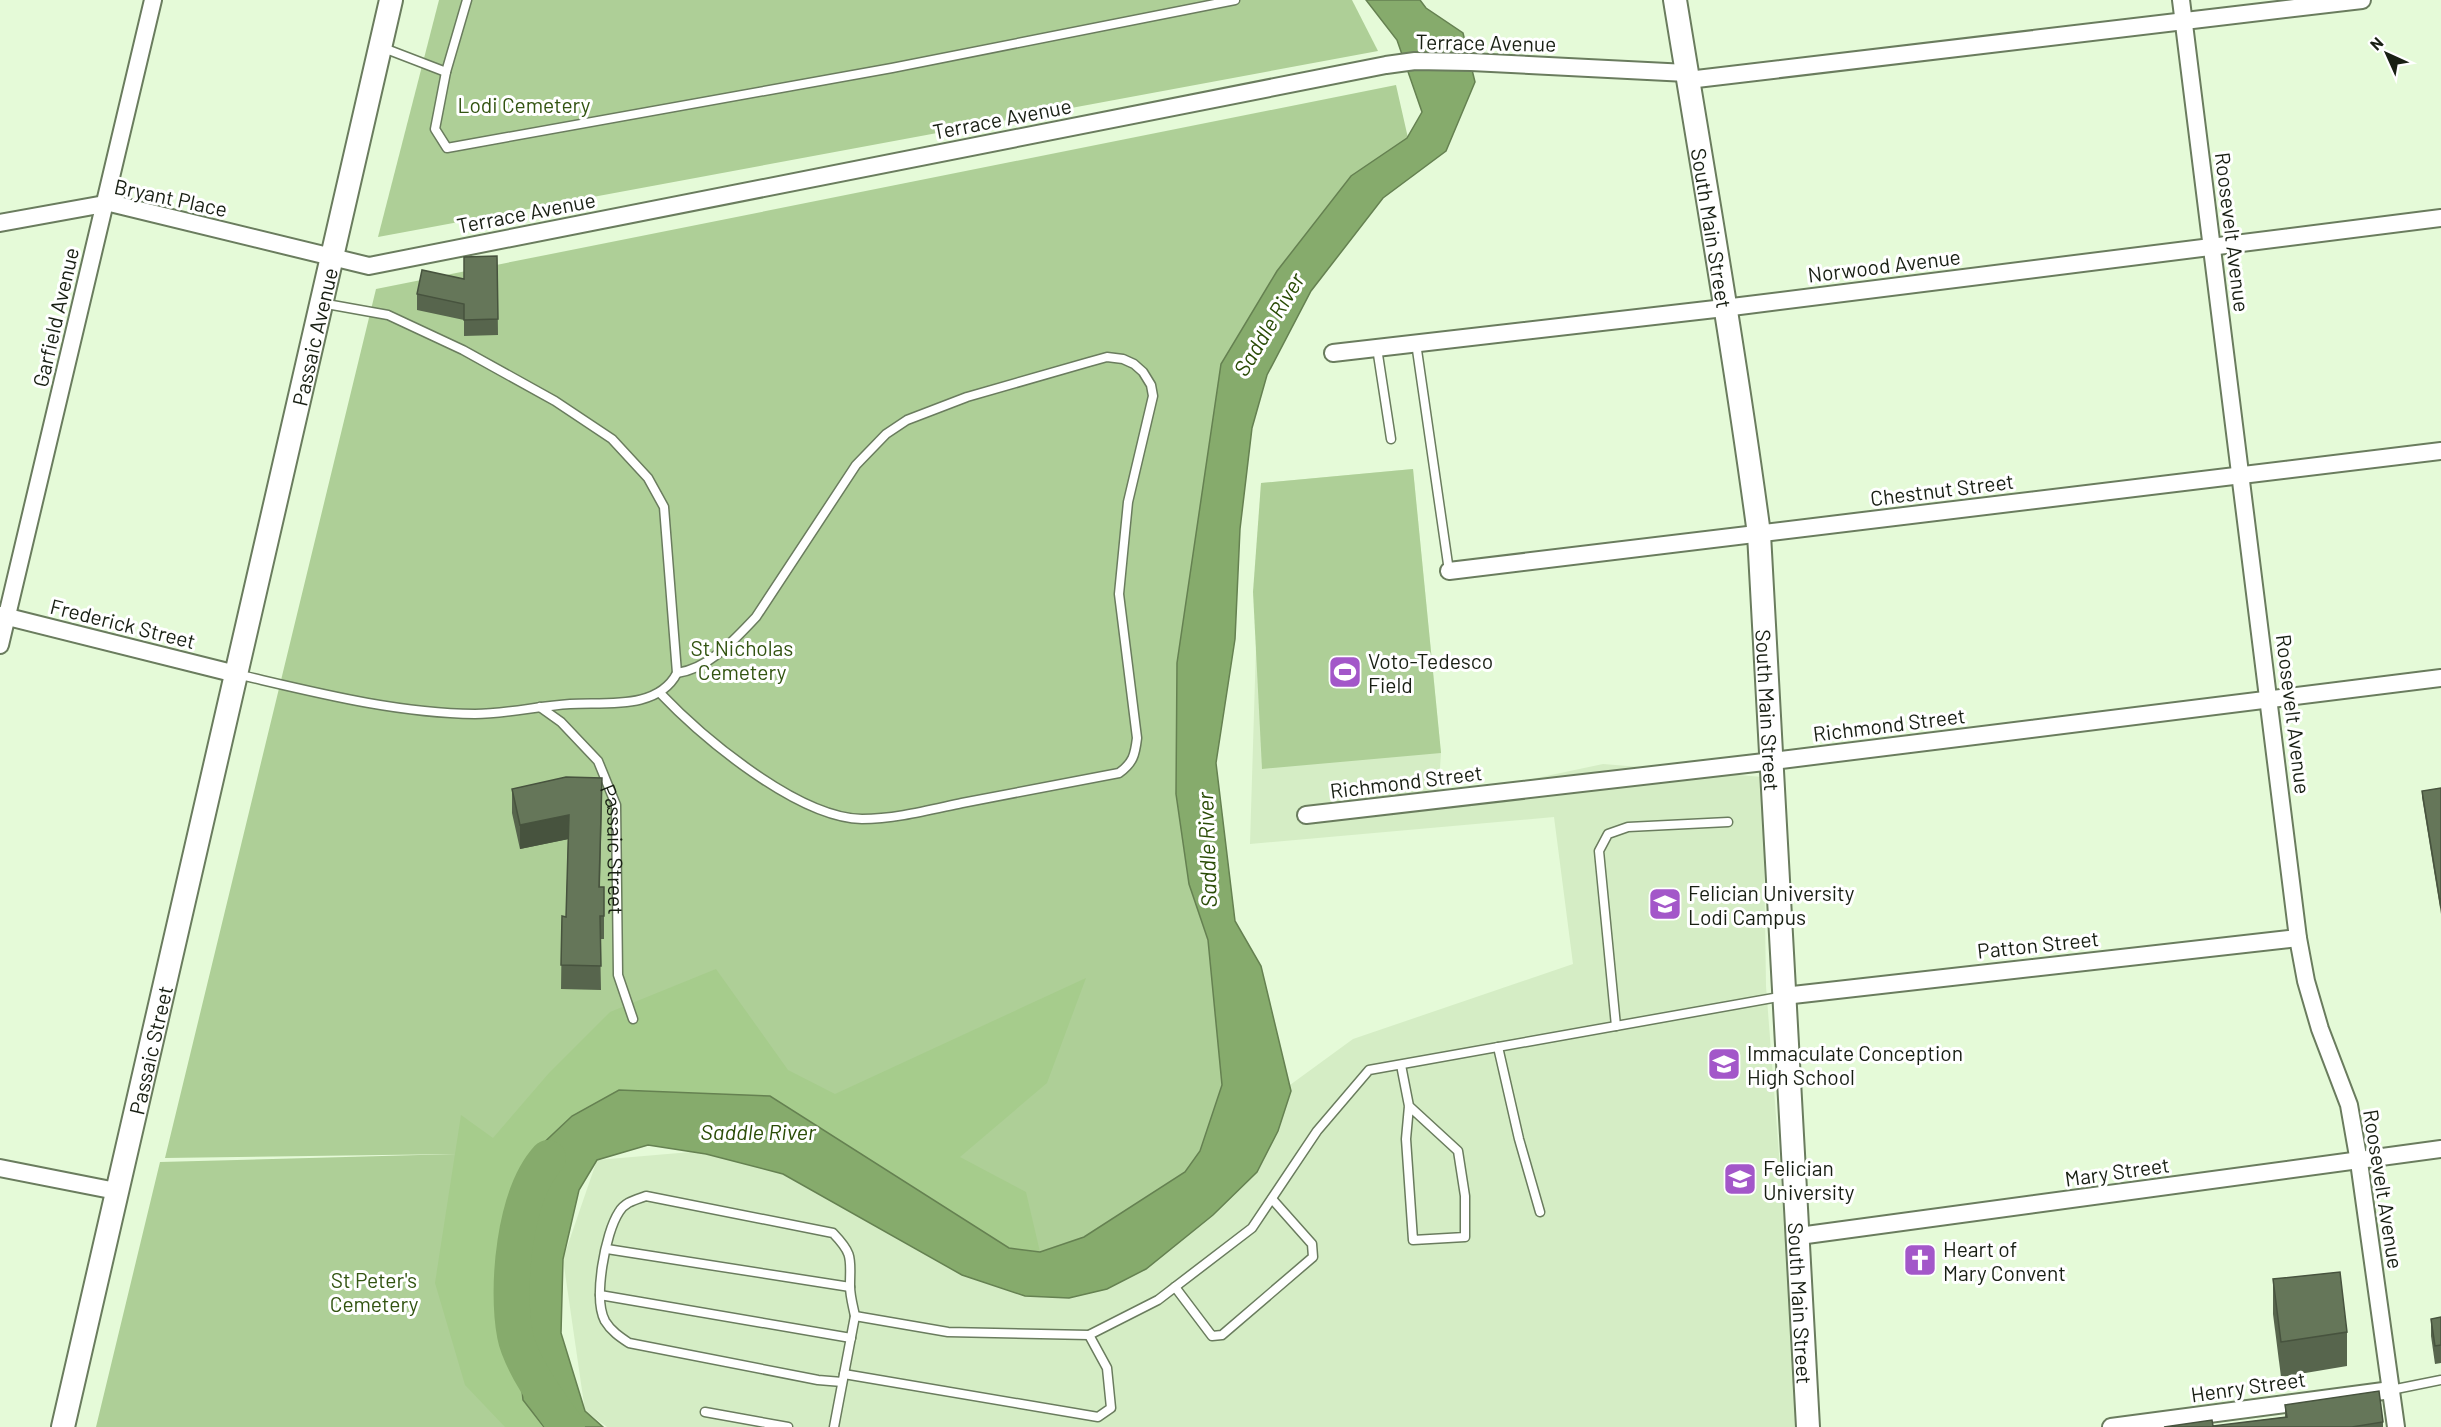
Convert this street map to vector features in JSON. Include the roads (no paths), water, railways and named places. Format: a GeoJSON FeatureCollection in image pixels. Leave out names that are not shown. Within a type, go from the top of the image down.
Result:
{"type":"FeatureCollection","features":[{"type":"Feature","properties":{"kind":"main road","name":"Passaic Avenue"},"geometry":{"type":"LineString","coordinates":[[236,674],[391,0]]}},
{"type":"Feature","properties":{"kind":"main road","name":"South Main Street"},"geometry":{"type":"LineString","coordinates":[[1676,0],[1724,308],[1744,419],[1759,534],[1808,1427]]}},
{"type":"Feature","properties":{"kind":"main road","name":"Passaic Street"},"geometry":{"type":"LineString","coordinates":[[63,1427],[236,674]]}},
{"type":"Feature","properties":{"kind":"street","name":"Garfield Avenue"},"geometry":{"type":"LineString","coordinates":[[0,645],[3,616],[153,0]]}},
{"type":"Feature","properties":{"kind":"street","name":"Roosevelt Avenue"},"geometry":{"type":"LineString","coordinates":[[2181,0],[2298,938],[2306,981],[2320,1029],[2349,1106],[2396,1427]]}},
{"type":"Feature","properties":{"kind":"street","name":"Terrace Avenue"},"geometry":{"type":"LineString","coordinates":[[332,258],[369,266],[1415,61],[1471,62],[1688,76],[2184,22],[2362,0]]}},
{"type":"Feature","properties":{"kind":"street","name":"Bryant Place"},"geometry":{"type":"LineString","coordinates":[[0,224],[110,202],[332,258]]}},
{"type":"Feature","properties":{"kind":"street","name":"Norwood Avenue"},"geometry":{"type":"LineString","coordinates":[[1333,353],[1724,308],[2441,218]]}},
{"type":"Feature","properties":{"kind":"street","name":"Chestnut Street"},"geometry":{"type":"LineString","coordinates":[[1449,571],[2441,451]]}},
{"type":"Feature","properties":{"kind":"street","name":"Frederick Street"},"geometry":{"type":"LineString","coordinates":[[3,616],[236,674]]}},
{"type":"Feature","properties":{"kind":"street","name":"Richmond Street"},"geometry":{"type":"LineString","coordinates":[[1306,815],[1773,761],[2441,678]]}},
{"type":"Feature","properties":{"kind":"street","name":"Patton Street"},"geometry":{"type":"LineString","coordinates":[[1784,996],[2298,938]]}},
{"type":"Feature","properties":{"kind":"street","name":"Mary Street"},"geometry":{"type":"LineString","coordinates":[[1799,1236],[2359,1162],[2441,1149]]}},
{"type":"Feature","properties":{"kind":"street"},"geometry":{"type":"LineString","coordinates":[[0,1168],[116,1191]]}},
{"type":"Feature","properties":{"kind":"street","name":"Henry Street"},"geometry":{"type":"LineString","coordinates":[[2111,1427],[2391,1389]]}},
{"type":"Feature","properties":{"kind":"lane"},"geometry":{"type":"LineString","coordinates":[[467,0],[446,72],[435,129],[447,148],[892,68],[1235,0]]}},
{"type":"Feature","properties":{"kind":"lane"},"geometry":{"type":"LineString","coordinates":[[380,47],[446,72]]}},
{"type":"Feature","properties":{"kind":"lane"},"geometry":{"type":"LineString","coordinates":[[236,674],[340,698],[426,711],[477,714],[643,700],[671,686],[677,673],[664,507],[648,478],[612,439],[555,402],[431,335],[388,315],[321,303]]}},
{"type":"Feature","properties":{"kind":"lane"},"geometry":{"type":"LineString","coordinates":[[1416,343],[1449,571]]}},
{"type":"Feature","properties":{"kind":"lane"},"geometry":{"type":"LineString","coordinates":[[1377,348],[1391,439]]}},
{"type":"Feature","properties":{"kind":"lane"},"geometry":{"type":"LineString","coordinates":[[660,693],[708,740],[786,795],[826,811],[861,819],[903,815],[1119,773],[1135,756],[1137,738],[1119,594],[1121,552],[1128,502],[1150,415],[1153,396],[1151,385],[1134,364],[1107,357],[967,397],[907,420],[886,434],[856,465],[756,617],[736,638],[693,671],[677,673]]}},
{"type":"Feature","properties":{"kind":"lane","name":"Passaic Street"},"geometry":{"type":"LineString","coordinates":[[540,707],[561,722],[598,761],[616,805],[618,975],[633,1019]]}},
{"type":"Feature","properties":{"kind":"lane"},"geometry":{"type":"LineString","coordinates":[[1616,1026],[1599,850],[1608,834],[1628,827],[1728,822]]}},
{"type":"Feature","properties":{"kind":"lane"},"geometry":{"type":"LineString","coordinates":[[855,1316],[948,1332],[1089,1335],[1158,1300],[1252,1228],[1317,1131],[1369,1070],[1784,996]]}},
{"type":"Feature","properties":{"kind":"lane"},"geometry":{"type":"LineString","coordinates":[[1498,1047],[1519,1139],[1540,1212]]}},
{"type":"Feature","properties":{"kind":"lane"},"geometry":{"type":"LineString","coordinates":[[1401,1065],[1409,1106],[1406,1139],[1413,1240],[1464,1237],[1465,1196],[1458,1151],[1409,1106]]}},
{"type":"Feature","properties":{"kind":"lane"},"geometry":{"type":"LineString","coordinates":[[834,1427],[843,1378],[855,1316],[850,1287],[852,1262],[849,1252],[833,1233],[646,1196],[629,1202],[618,1213],[600,1269],[600,1295],[604,1320],[612,1332],[629,1343],[818,1380],[843,1378],[1098,1417],[1111,1408],[1107,1368],[1089,1335]]}},
{"type":"Feature","properties":{"kind":"lane"},"geometry":{"type":"LineString","coordinates":[[1175,1287],[1212,1336],[1222,1335],[1314,1257],[1312,1244],[1272,1199]]}},
{"type":"Feature","properties":{"kind":"lane"},"geometry":{"type":"LineString","coordinates":[[607,1249],[850,1287]]}},
{"type":"Feature","properties":{"kind":"lane"},"geometry":{"type":"LineString","coordinates":[[600,1295],[851,1338]]}},
{"type":"Feature","properties":{"kind":"lane"},"geometry":{"type":"LineString","coordinates":[[2391,1389],[2441,1380]]}},
{"type":"Feature","properties":{"kind":"lane"},"geometry":{"type":"LineString","coordinates":[[705,1412],[788,1427]]}},
{"type":"Feature","properties":{"kind":"water","name":"Saddle River"},"geometry":{"type":"Polygon","coordinates":[[[1366,0],[1420,0],[1426,8],[1463,33],[1475,82],[1446,151],[1383,198],[1311,291],[1267,375],[1252,428],[1240,529],[1235,639],[1216,763],[1235,921],[1261,966],[1291,1091],[1278,1131],[1257,1172],[1213,1215],[1146,1269],[1107,1289],[1069,1298],[1025,1296],[962,1275],[783,1174],[706,1154],[648,1145],[597,1160],[579,1190],[563,1259],[561,1333],[585,1411],[603,1427],[544,1427],[523,1400],[510,1274],[534,1152],[572,1116],[619,1090],[770,1096],[1009,1248],[1040,1252],[1084,1237],[1185,1172],[1200,1151],[1222,1085],[1208,940],[1189,884],[1176,794],[1177,663],[1221,364],[1277,271],[1351,176],[1407,138],[1422,112],[1397,40],[1366,0]]]}},
{"type":"Feature","properties":{"kind":"waterway","name":"Saddle River"},"geometry":{"type":"LineString","coordinates":[[548,1158],[536,1174],[520,1218],[515,1242],[512,1315],[515,1335],[523,1358],[544,1395],[567,1427]]}},
{"type":"Feature","properties":{"kind":"place","name":"Voto-Tedesco Field"},"geometry":{"type":"Point","coordinates":[1345,672]}},
{"type":"Feature","properties":{"kind":"place","name":"Felician University Lodi Campus"},"geometry":{"type":"Point","coordinates":[1665,904]}},
{"type":"Feature","properties":{"kind":"place","name":"Immaculate Conception High School"},"geometry":{"type":"Point","coordinates":[1724,1064]}},
{"type":"Feature","properties":{"kind":"place","name":"Felician University"},"geometry":{"type":"Point","coordinates":[1740,1179]}},
{"type":"Feature","properties":{"kind":"place","name":"Heart of Mary Convent"},"geometry":{"type":"Point","coordinates":[1920,1260]}},
{"type":"Feature","properties":{"kind":"park label","name":"Lodi Cemetery"},"geometry":{"type":"Point","coordinates":[524,104]}},
{"type":"Feature","properties":{"kind":"park label","name":"St Nicholas Cemetery"},"geometry":{"type":"Point","coordinates":[742,659]}},
{"type":"Feature","properties":{"kind":"park label","name":"St Peter's Cemetery"},"geometry":{"type":"Point","coordinates":[374,1291]}}]}
